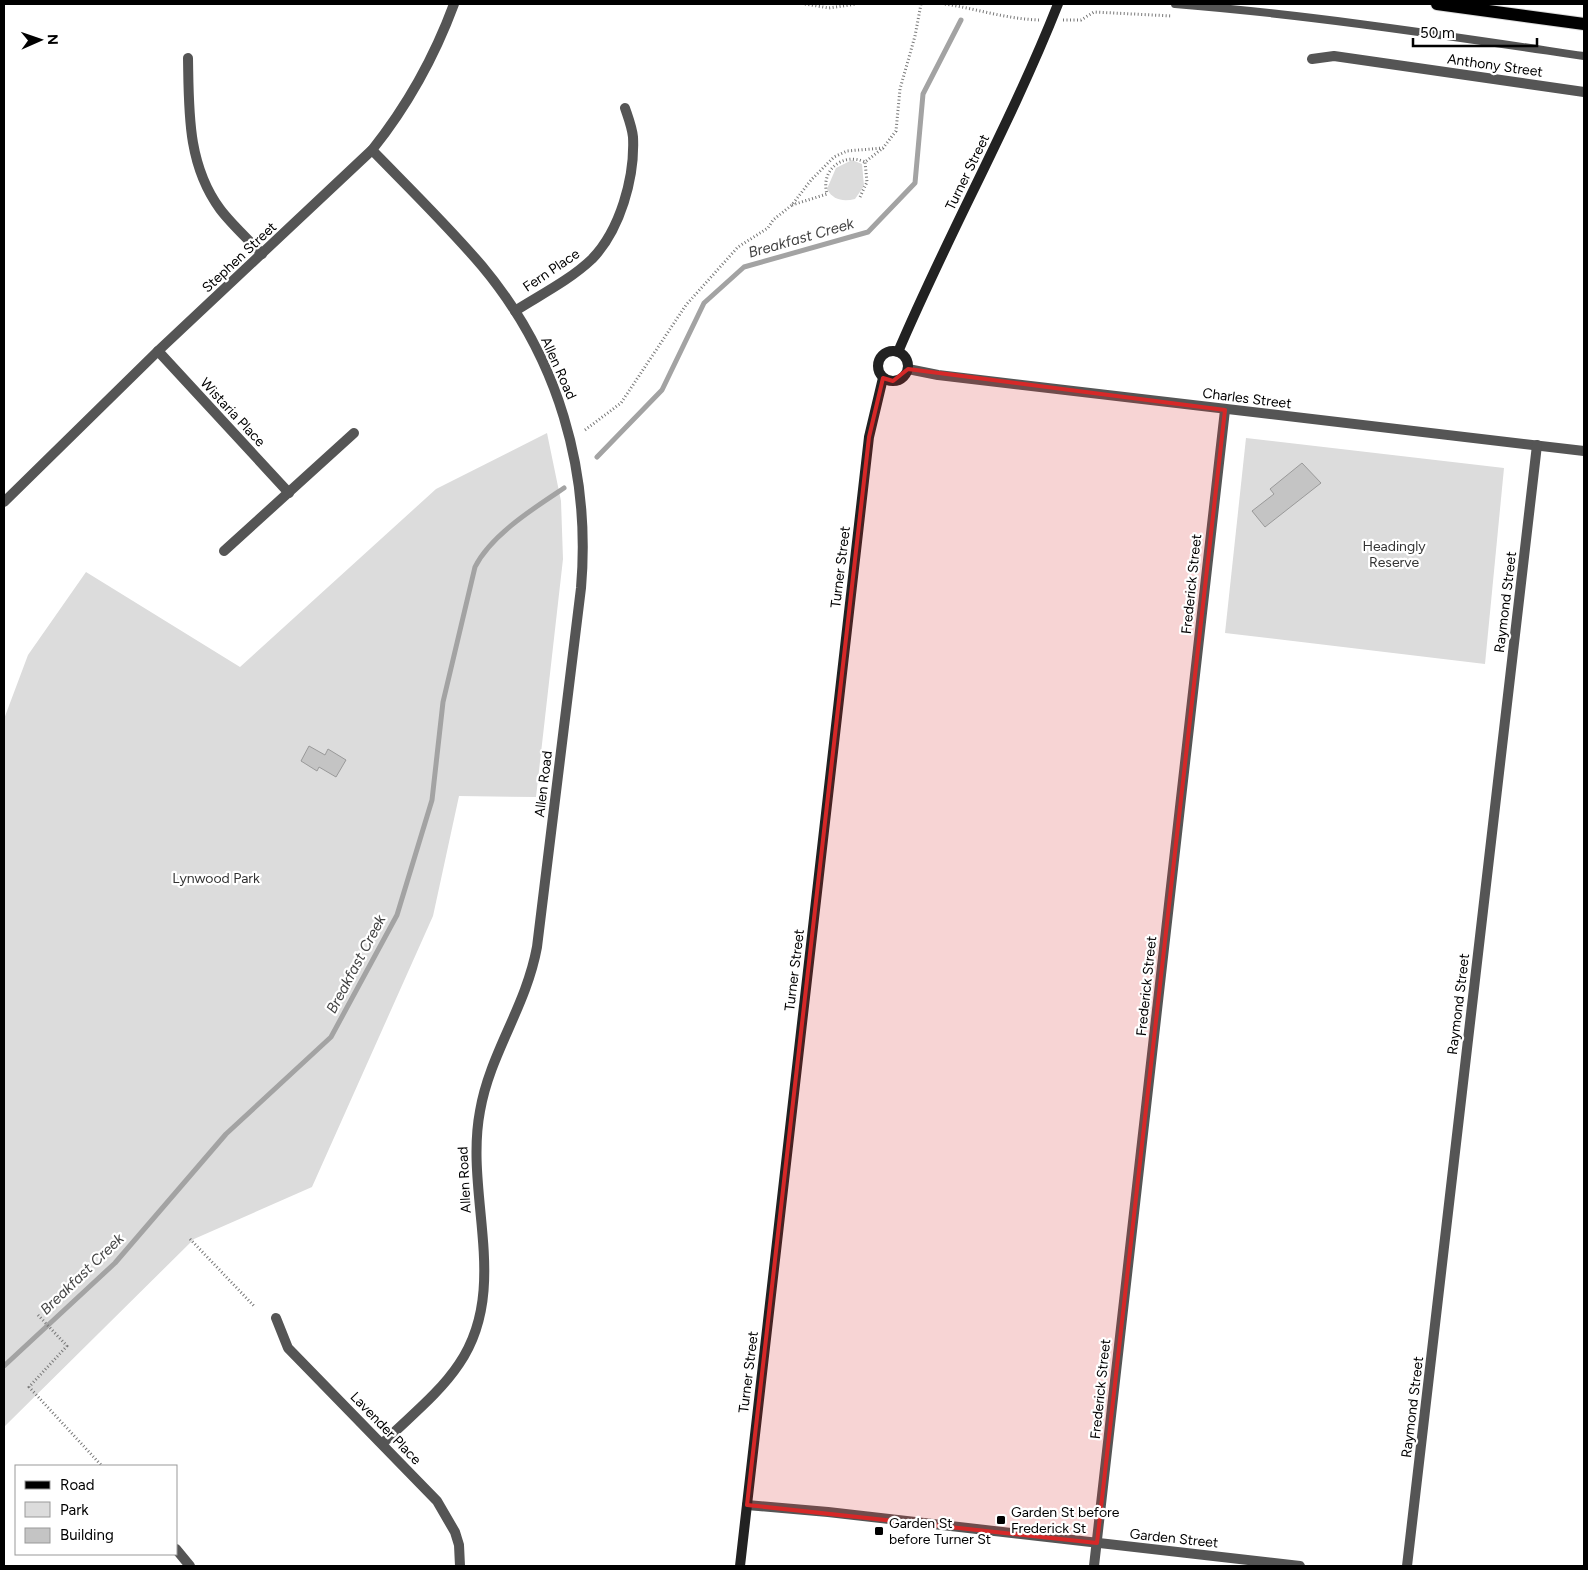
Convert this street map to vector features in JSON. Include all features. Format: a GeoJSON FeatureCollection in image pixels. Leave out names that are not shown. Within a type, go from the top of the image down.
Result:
{"type":"FeatureCollection","features":[{"type":"Feature","properties":{"kind":"main road"},"geometry":{"type":"LineString","coordinates":[[1438,4],[1584,24]]}},
{"type":"Feature","properties":{"kind":"street","name":"Stephen Street"},"geometry":{"type":"LineString","coordinates":[[4,502],[158,351],[372,150],[401,112],[422,78],[454,4]]}},
{"type":"Feature","properties":{"kind":"street","name":"Turner Street"},"geometry":{"type":"LineString","coordinates":[[898,352],[919,303],[1017,99],[1058,4]]}},
{"type":"Feature","properties":{"kind":"street","name":"Anthony Street"},"geometry":{"type":"LineString","coordinates":[[1312,59],[1334,56],[1584,92]]}},
{"type":"Feature","properties":{"kind":"street"},"geometry":{"type":"LineString","coordinates":[[188,58],[191,140],[199,168],[221,210],[262,254]]}},
{"type":"Feature","properties":{"kind":"street","name":"Fern Place"},"geometry":{"type":"LineString","coordinates":[[515,311],[577,271],[592,258],[610,235],[628,188],[632,148],[631,127],[625,108]]}},
{"type":"Feature","properties":{"kind":"street","name":"Allen Road"},"geometry":{"type":"LineString","coordinates":[[372,150],[482,266],[515,311],[553,384],[572,443],[583,516],[581,588],[534,961],[522,1002],[485,1086],[477,1126],[476,1151],[484,1279],[480,1317],[470,1345],[458,1365],[382,1444]]}},
{"type":"Feature","properties":{"kind":"street","name":"Wistaria Place"},"geometry":{"type":"LineString","coordinates":[[158,351],[289,493]]}},
{"type":"Feature","properties":{"kind":"street"},"geometry":{"type":"LineString","coordinates":[[889,351],[898,352],[905,357],[908,369],[906,374],[898,380],[883,378],[878,370],[881,356],[889,351]]}},
{"type":"Feature","properties":{"kind":"street","name":"Charles Street"},"geometry":{"type":"LineString","coordinates":[[908,369],[938,375],[1225,410],[1584,451]]}},
{"type":"Feature","properties":{"kind":"street","name":"Turner Street"},"geometry":{"type":"LineString","coordinates":[[740,1566],[869,437],[883,378]]}},
{"type":"Feature","properties":{"kind":"street","name":"Frederick Street"},"geometry":{"type":"LineString","coordinates":[[1094,1566],[1225,410]]}},
{"type":"Feature","properties":{"kind":"street"},"geometry":{"type":"LineString","coordinates":[[224,551],[354,433]]}},
{"type":"Feature","properties":{"kind":"street","name":"Raymond Street"},"geometry":{"type":"LineString","coordinates":[[1407,1566],[1537,445]]}},
{"type":"Feature","properties":{"kind":"street","name":"Lavender Place"},"geometry":{"type":"LineString","coordinates":[[276,1318],[288,1348],[445,1510],[459,1545],[460,1566]]}},
{"type":"Feature","properties":{"kind":"street","name":"Garden Street"},"geometry":{"type":"LineString","coordinates":[[746,1505],[828,1512],[1300,1566]]}},
{"type":"Feature","properties":{"kind":"street"},"geometry":{"type":"LineString","coordinates":[[178,1551],[190,1566]]}},
{"type":"Feature","properties":{"kind":"lane"},"geometry":{"type":"LineString","coordinates":[[1175,4],[1258,11],[1373,25],[1584,56]]}},
{"type":"Feature","properties":{"kind":"path"},"geometry":{"type":"LineString","coordinates":[[805,4],[828,8],[856,4]]}},
{"type":"Feature","properties":{"kind":"path"},"geometry":{"type":"LineString","coordinates":[[865,162],[883,148],[896,131],[900,89],[912,49],[921,4]]}},
{"type":"Feature","properties":{"kind":"path"},"geometry":{"type":"LineString","coordinates":[[945,4],[990,12],[1006,18],[1081,20],[1094,12],[1178,16]]}},
{"type":"Feature","properties":{"kind":"path"},"geometry":{"type":"LineString","coordinates":[[585,430],[621,403],[686,304],[738,247],[768,228],[773,220],[792,205],[811,180],[834,156],[847,151],[883,148]]}},
{"type":"Feature","properties":{"kind":"path"},"geometry":{"type":"LineString","coordinates":[[792,205],[827,194],[824,184],[827,174],[844,160],[857,158],[865,162]]}},
{"type":"Feature","properties":{"kind":"path"},"geometry":{"type":"LineString","coordinates":[[860,197],[867,182],[865,162]]}},
{"type":"Feature","properties":{"kind":"path"},"geometry":{"type":"LineString","coordinates":[[190,1239],[255,1307]]}},
{"type":"Feature","properties":{"kind":"path"},"geometry":{"type":"LineString","coordinates":[[38,1316],[68,1346],[30,1387],[101,1465]]}},
{"type":"Feature","properties":{"kind":"highlighted area"},"geometry":{"type":"Polygon","coordinates":[[[908,369],[1225,410],[1097,1543],[747,1505],[869,437],[883,378],[893,381],[908,369]]]}},
{"type":"Feature","properties":{"kind":"green space"},"geometry":{"type":"Polygon","coordinates":[[[852,160],[862,164],[864,186],[855,199],[835,198],[827,189],[836,168],[852,160]]]}},
{"type":"Feature","properties":{"kind":"green space","name":"Lynwood Park"},"geometry":{"type":"Polygon","coordinates":[[[547,433],[561,501],[563,559],[536,797],[459,796],[433,916],[312,1187],[194,1239],[4,1427],[4,719],[28,655],[86,572],[240,667],[436,489],[547,433]]]}},
{"type":"Feature","properties":{"kind":"green space","name":"Headingly Reserve"},"geometry":{"type":"Polygon","coordinates":[[[1246,438],[1504,468],[1485,664],[1225,633],[1246,438]]]}},
{"type":"Feature","properties":{"kind":"building"},"geometry":{"type":"Polygon","coordinates":[[[1302,463],[1321,483],[1265,527],[1252,511],[1274,494],[1270,489],[1302,463]]]}},
{"type":"Feature","properties":{"kind":"building"},"geometry":{"type":"Polygon","coordinates":[[[309,746],[325,755],[328,749],[346,760],[336,777],[319,767],[317,771],[301,761],[309,746]]]}},
{"type":"Feature","properties":{"kind":"waterway","name":"Breakfast Creek"},"geometry":{"type":"LineString","coordinates":[[597,457],[662,390],[704,303],[744,267],[868,232],[915,183],[923,94],[961,20]]}},
{"type":"Feature","properties":{"kind":"waterway","name":"Breakfast Creek"},"geometry":{"type":"LineString","coordinates":[[4,1366],[115,1263],[226,1134],[331,1037],[397,915],[432,800],[443,702],[475,567],[482,555],[502,533],[527,513],[564,488]]}},
{"type":"Feature","properties":{"kind":"place","name":"Garden St before Frederick St"},"geometry":{"type":"Point","coordinates":[1001,1520]}},
{"type":"Feature","properties":{"kind":"place","name":"Garden St before Turner St"},"geometry":{"type":"Point","coordinates":[879,1531]}}]}
